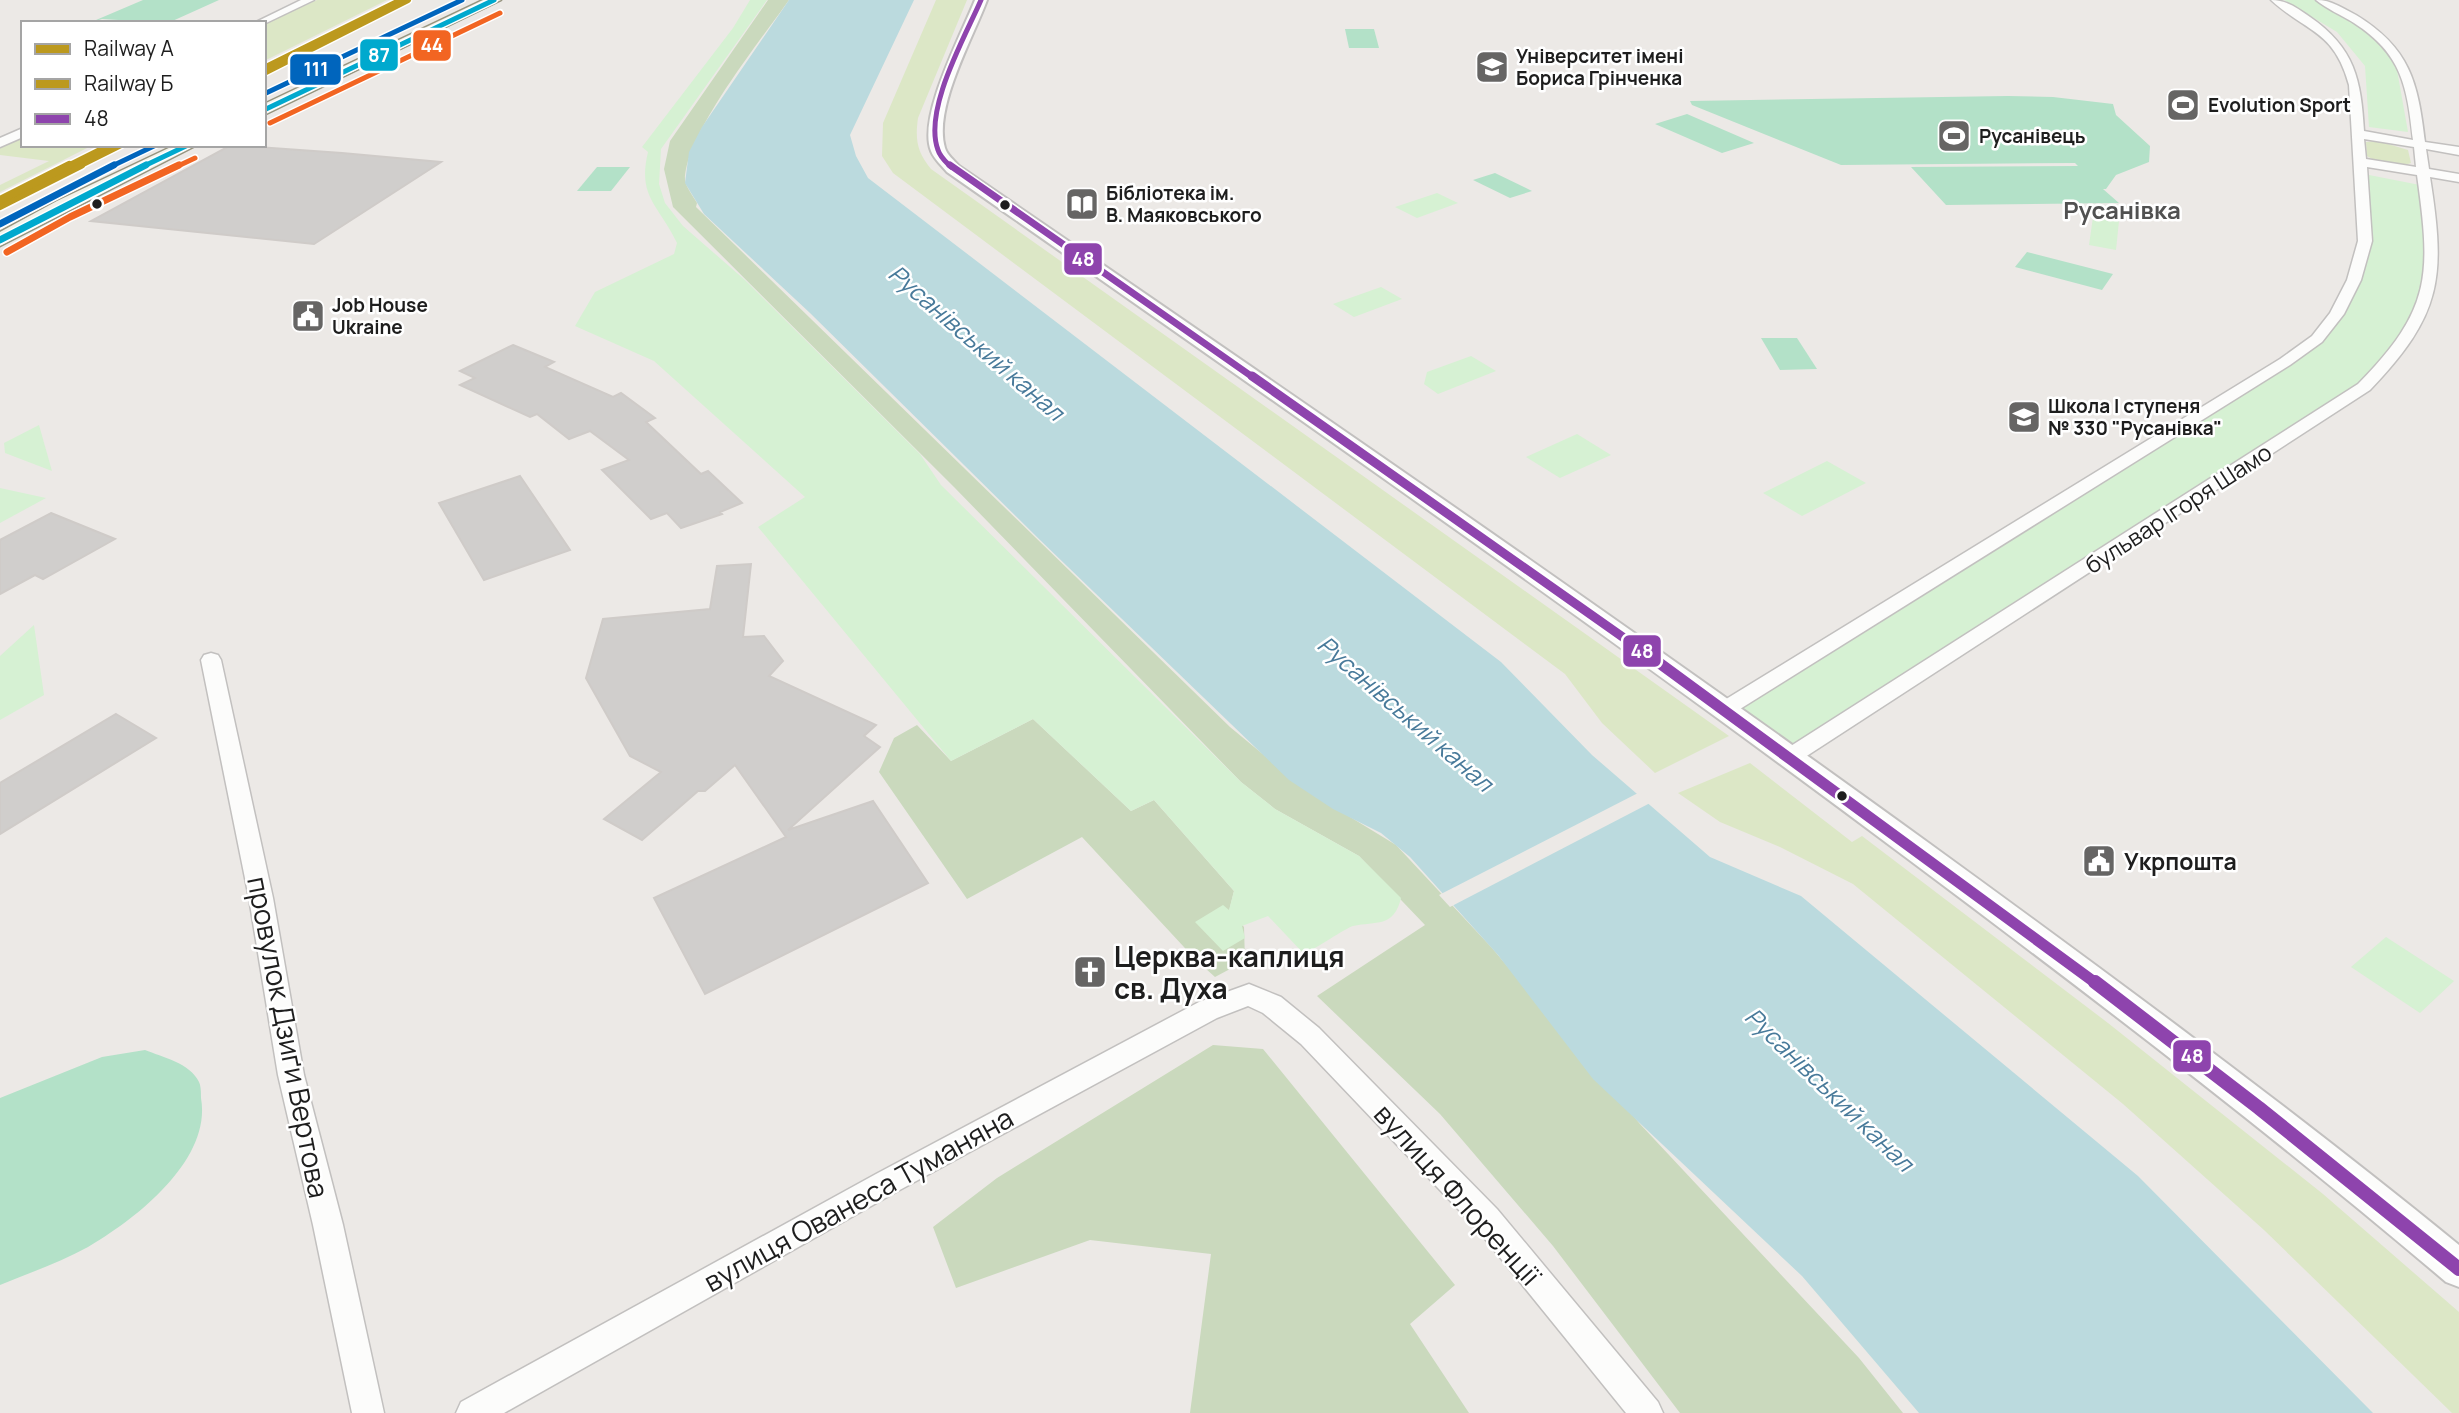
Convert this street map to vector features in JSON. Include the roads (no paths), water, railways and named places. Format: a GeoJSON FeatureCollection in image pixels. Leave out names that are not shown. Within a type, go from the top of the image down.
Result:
{"type":"FeatureCollection","features":[{"type":"Feature","properties":{"kind":"main road"},"geometry":{"type":"LineString","coordinates":[[266,109],[494,0]]}},
{"type":"Feature","properties":{"kind":"main road"},"geometry":{"type":"LineString","coordinates":[[0,240],[64,205],[186,147]]}},
{"type":"Feature","properties":{"kind":"street"},"geometry":{"type":"LineString","coordinates":[[263,21],[309,0]]}},
{"type":"Feature","properties":{"kind":"street"},"geometry":{"type":"LineString","coordinates":[[981,0],[942,100],[935,127],[936,145],[940,155],[953,169],[1791,756],[2180,1045],[2356,1182],[2459,1269]]}},
{"type":"Feature","properties":{"kind":"street"},"geometry":{"type":"LineString","coordinates":[[1725,709],[2286,362],[2317,338],[2337,314],[2354,280],[2365,241],[2353,81],[2344,52],[2328,34],[2276,0]]}},
{"type":"Feature","properties":{"kind":"street"},"geometry":{"type":"LineString","coordinates":[[2321,0],[2367,28],[2394,52],[2406,71],[2418,144]]}},
{"type":"Feature","properties":{"kind":"street"},"geometry":{"type":"LineString","coordinates":[[0,143],[21,133]]}},
{"type":"Feature","properties":{"kind":"street"},"geometry":{"type":"LineString","coordinates":[[2358,134],[2459,151]]}},
{"type":"Feature","properties":{"kind":"street","name":"бульвар Ігоря Шамо"},"geometry":{"type":"LineString","coordinates":[[1791,756],[2364,387],[2393,360],[2414,331],[2427,299],[2434,256],[2418,144]]}},
{"type":"Feature","properties":{"kind":"street"},"geometry":{"type":"LineString","coordinates":[[2360,162],[2459,178]]}},
{"type":"Feature","properties":{"kind":"street","name":"провулок Дзиґи Вертова"},"geometry":{"type":"LineString","coordinates":[[211,660],[258,886],[291,1075],[328,1225],[368,1413]]}},
{"type":"Feature","properties":{"kind":"street","name":"вулиця Ованеса Туманяна"},"geometry":{"type":"LineString","coordinates":[[472,1413],[887,1183],[1196,1016],[1249,995]]}},
{"type":"Feature","properties":{"kind":"street","name":"вулиця Флоренції"},"geometry":{"type":"LineString","coordinates":[[1249,995],[1272,1005],[1310,1036],[1487,1219],[1647,1413]]}},
{"type":"Feature","properties":{"kind":"water","name":"Русанівський канал"},"geometry":{"type":"Polygon","coordinates":[[[789,0],[914,0],[850,135],[856,156],[868,178],[1501,662],[1592,755],[1710,857],[1801,896],[2138,1176],[2373,1413],[1919,1413],[1802,1276],[1593,1079],[1498,955],[1410,857],[1381,833],[1333,809],[1289,780],[810,313],[704,214],[685,183],[689,152],[702,127],[789,0]]]}},
{"type":"Feature","properties":{"kind":"rail line","name":"Б"},"geometry":{"type":"LineString","coordinates":[[266,67],[401,0]]}},
{"type":"Feature","properties":{"kind":"rail line","name":"A"},"geometry":{"type":"LineString","coordinates":[[266,72],[408,0]]}},
{"type":"Feature","properties":{"kind":"rail line","name":"Б"},"geometry":{"type":"LineString","coordinates":[[0,200],[106,147]]}},
{"type":"Feature","properties":{"kind":"rail line","name":"A"},"geometry":{"type":"LineString","coordinates":[[0,206],[117,147]]}},
{"type":"Feature","properties":{"kind":"place","name":"Університет імені Бориса Грінченка"},"geometry":{"type":"Point","coordinates":[1492,67]}},
{"type":"Feature","properties":{"kind":"place","name":"Evolution Sport"},"geometry":{"type":"Point","coordinates":[2183,105]}},
{"type":"Feature","properties":{"kind":"place","name":"Русанівець"},"geometry":{"type":"Point","coordinates":[1954,136]}},
{"type":"Feature","properties":{"kind":"place","name":"Бібліотека ім. В. Маяковського"},"geometry":{"type":"Point","coordinates":[1082,204]}},
{"type":"Feature","properties":{"kind":"place","name":"Job House Ukraine"},"geometry":{"type":"Point","coordinates":[308,316]}},
{"type":"Feature","properties":{"kind":"place","name":"Школа І ступеня № 330 \"Русанівка\""},"geometry":{"type":"Point","coordinates":[2024,417]}},
{"type":"Feature","properties":{"kind":"place","name":"Укрпошта"},"geometry":{"type":"Point","coordinates":[2099,861]}},
{"type":"Feature","properties":{"kind":"place","name":"Церква-каплиця св. Духа"},"geometry":{"type":"Point","coordinates":[1090,972]}},
{"type":"Feature","properties":{"kind":"district","name":"Русанівка"},"geometry":{"type":"Point","coordinates":[2122,209]}}]}
